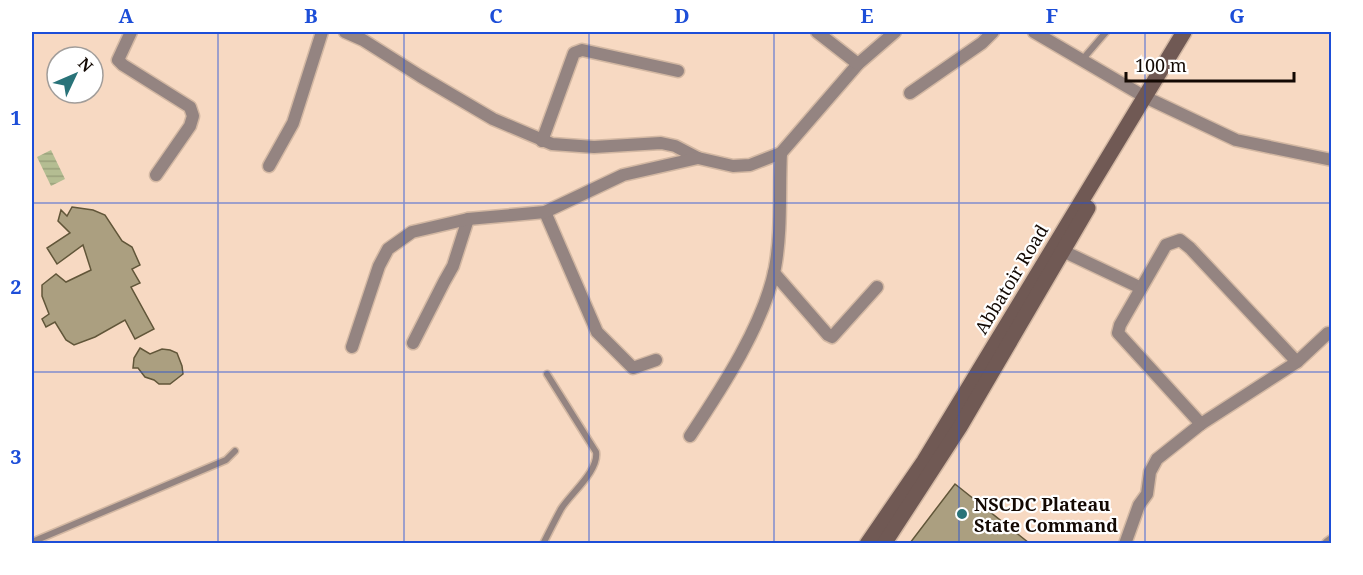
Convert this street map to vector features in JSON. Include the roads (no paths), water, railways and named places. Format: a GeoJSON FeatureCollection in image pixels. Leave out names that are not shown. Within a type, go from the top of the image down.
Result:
{"type":"FeatureCollection","features":[{"type":"Feature","properties":{"kind":"street"},"geometry":{"type":"LineString","coordinates":[[131,32],[118,60],[190,107],[193,116],[190,126],[156,175]]}},
{"type":"Feature","properties":{"kind":"street"},"geometry":{"type":"LineString","coordinates":[[269,166],[293,123],[322,32]]}},
{"type":"Feature","properties":{"kind":"street"},"geometry":{"type":"LineString","coordinates":[[345,32],[365,36],[420,76],[493,119],[542,141],[552,144],[594,147],[661,143],[675,146],[698,158],[733,166],[750,165],[781,153],[858,64],[895,32]]}},
{"type":"Feature","properties":{"kind":"street"},"geometry":{"type":"LineString","coordinates":[[817,32],[858,64]]}},
{"type":"Feature","properties":{"kind":"street"},"geometry":{"type":"LineString","coordinates":[[910,93],[982,43],[993,32]]}},
{"type":"Feature","properties":{"kind":"street"},"geometry":{"type":"LineString","coordinates":[[1034,32],[1149,99],[1236,140],[1332,160]]}},
{"type":"Feature","properties":{"kind":"street","name":"Abbatoir Road"},"geometry":{"type":"LineString","coordinates":[[884,543],[960,428],[1149,99],[1184,32]]}},
{"type":"Feature","properties":{"kind":"street","name":"Abbatoir Road"},"geometry":{"type":"LineString","coordinates":[[867,543],[924,461],[1149,99],[1194,32]]}},
{"type":"Feature","properties":{"kind":"street"},"geometry":{"type":"LineString","coordinates":[[542,141],[574,52],[582,50],[678,71]]}},
{"type":"Feature","properties":{"kind":"street"},"geometry":{"type":"LineString","coordinates":[[690,436],[760,318],[774,273],[780,226],[781,153]]}},
{"type":"Feature","properties":{"kind":"street"},"geometry":{"type":"LineString","coordinates":[[352,347],[379,266],[388,249],[412,232],[468,219],[545,212],[623,175],[698,158]]}},
{"type":"Feature","properties":{"kind":"street"},"geometry":{"type":"LineString","coordinates":[[545,212],[597,332],[633,368],[656,360]]}},
{"type":"Feature","properties":{"kind":"street"},"geometry":{"type":"LineString","coordinates":[[413,343],[453,266],[468,219]]}},
{"type":"Feature","properties":{"kind":"street"},"geometry":{"type":"LineString","coordinates":[[1201,424],[1118,333],[1120,325],[1166,245],[1180,240],[1190,248],[1297,362]]}},
{"type":"Feature","properties":{"kind":"street"},"geometry":{"type":"LineString","coordinates":[[1063,251],[1141,288]]}},
{"type":"Feature","properties":{"kind":"street"},"geometry":{"type":"LineString","coordinates":[[774,273],[832,337],[876,287]]}},
{"type":"Feature","properties":{"kind":"street"},"geometry":{"type":"LineString","coordinates":[[1125,543],[1139,505],[1147,494],[1150,472],[1157,459],[1201,424],[1297,362],[1328,333]]}},
{"type":"Feature","properties":{"kind":"lane"},"geometry":{"type":"LineString","coordinates":[[1082,61],[1106,32]]}},
{"type":"Feature","properties":{"kind":"lane"},"geometry":{"type":"LineString","coordinates":[[543,543],[562,508],[592,470],[597,460],[596,452],[547,374]]}},
{"type":"Feature","properties":{"kind":"lane"},"geometry":{"type":"LineString","coordinates":[[32,542],[226,460],[235,451]]}},
{"type":"Feature","properties":{"kind":"place","name":"NSCDC Plateau State Command"},"geometry":{"type":"Point","coordinates":[962,514]}}]}
